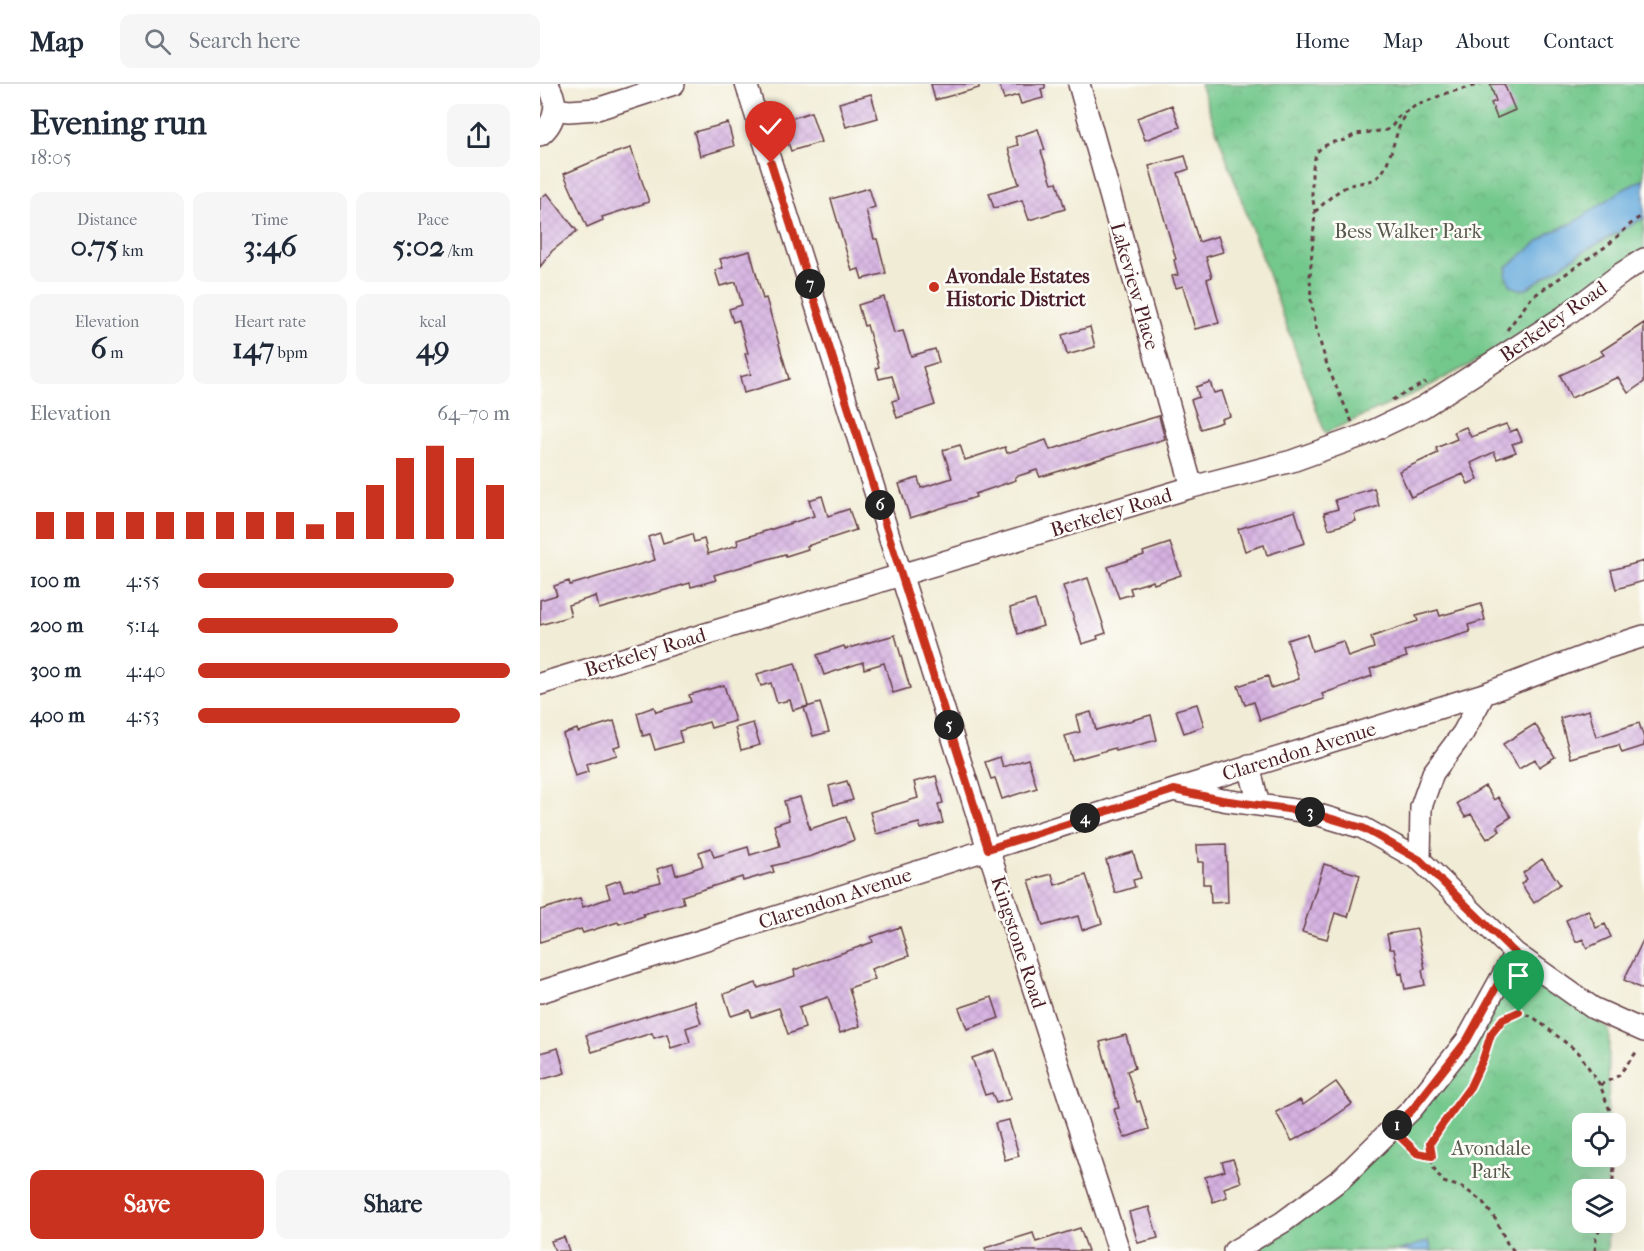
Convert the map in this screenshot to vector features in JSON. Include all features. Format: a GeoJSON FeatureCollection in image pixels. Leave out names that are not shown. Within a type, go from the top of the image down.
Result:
{"type":"FeatureCollection","features":[{"type":"Feature","properties":{"kind":"street"},"geometry":{"type":"LineString","coordinates":[[540,135],[547,129],[555,109],[555,100],[547,84]]}},
{"type":"Feature","properties":{"kind":"street"},"geometry":{"type":"LineString","coordinates":[[555,109],[570,111],[597,109],[674,84]]}},
{"type":"Feature","properties":{"kind":"street","name":"Kingstone Road"},"geometry":{"type":"LineString","coordinates":[[746,84],[988,849],[1119,1251]]}},
{"type":"Feature","properties":{"kind":"street","name":"Lakeview Place"},"geometry":{"type":"LineString","coordinates":[[1079,84],[1191,487]]}},
{"type":"Feature","properties":{"kind":"street","name":"Berkeley Road"},"geometry":{"type":"LineString","coordinates":[[540,684],[1191,487],[1292,461],[1364,435],[1423,407],[1564,316],[1644,259]]}},
{"type":"Feature","properties":{"kind":"street","name":"Clarendon Avenue"},"geometry":{"type":"LineString","coordinates":[[540,992],[1249,766],[1484,694],[1644,636]]}},
{"type":"Feature","properties":{"kind":"street"},"geometry":{"type":"LineString","coordinates":[[1420,860],[1421,807],[1433,773],[1463,733],[1484,694]]}},
{"type":"Feature","properties":{"kind":"street"},"geometry":{"type":"LineString","coordinates":[[1249,766],[1259,805]]}},
{"type":"Feature","properties":{"kind":"street"},"geometry":{"type":"LineString","coordinates":[[1174,790],[1222,800],[1309,812],[1363,828],[1420,860],[1515,953],[1641,1040]]}},
{"type":"Feature","properties":{"kind":"street"},"geometry":{"type":"LineString","coordinates":[[1234,1251],[1283,1222],[1341,1179],[1412,1110],[1467,1040],[1515,953]]}},
{"type":"Feature","properties":{"kind":"path"},"geometry":{"type":"LineString","coordinates":[[1360,417],[1351,422],[1328,368],[1317,333],[1311,300],[1314,212],[1312,172],[1316,153],[1333,142],[1345,140],[1356,134],[1387,130],[1399,116],[1415,106],[1447,93],[1480,84]]}},
{"type":"Feature","properties":{"kind":"path"},"geometry":{"type":"LineString","coordinates":[[1314,212],[1338,191],[1354,184],[1373,180],[1380,175],[1406,112]]}},
{"type":"Feature","properties":{"kind":"path"},"geometry":{"type":"LineString","coordinates":[[1504,334],[1532,297],[1608,244],[1644,215]]}},
{"type":"Feature","properties":{"kind":"path"},"geometry":{"type":"LineString","coordinates":[[1390,401],[1427,381]]}},
{"type":"Feature","properties":{"kind":"path"},"geometry":{"type":"LineString","coordinates":[[1518,979],[1519,1012]]}},
{"type":"Feature","properties":{"kind":"path"},"geometry":{"type":"LineString","coordinates":[[1514,1251],[1482,1201],[1462,1187],[1443,1182],[1433,1167],[1430,1143],[1470,1087],[1491,1034],[1503,1019],[1519,1012],[1533,1017],[1579,1053],[1600,1085],[1611,1113]]}},
{"type":"Feature","properties":{"kind":"path"},"geometry":{"type":"LineString","coordinates":[[1600,1085],[1618,1076],[1641,1040]]}},
{"type":"Feature","properties":{"kind":"path"},"geometry":{"type":"LineString","coordinates":[[1392,1129],[1417,1153],[1432,1156]]}},
{"type":"Feature","properties":{"kind":"path"},"geometry":{"type":"LineString","coordinates":[[1595,1251],[1598,1233]]}},
{"type":"Feature","properties":{"kind":"green space","name":"Bess Walker Park"},"geometry":{"type":"Polygon","coordinates":[[[1200,84],[1644,84],[1644,264],[1502,348],[1421,390],[1325,433],[1200,84]]]}},
{"type":"Feature","properties":{"kind":"green space","name":"Avondale Park"},"geometry":{"type":"Polygon","coordinates":[[[1519,966],[1609,1029],[1608,1113],[1572,1113],[1572,1167],[1608,1167],[1608,1179],[1572,1179],[1572,1233],[1608,1233],[1607,1251],[1256,1251],[1255,1247],[1404,1121],[1519,966]]]}},
{"type":"Feature","properties":{"kind":"water"},"geometry":{"type":"Polygon","coordinates":[[[1644,179],[1644,218],[1579,254],[1526,289],[1511,286],[1506,276],[1507,267],[1549,233],[1573,223],[1624,189],[1644,179]]]}},
{"type":"Feature","properties":{"kind":"water"},"geometry":{"type":"Polygon","coordinates":[[[1429,1241],[1432,1251],[1398,1251],[1429,1241]]]}},
{"type":"Feature","properties":{"kind":"building"},"geometry":{"type":"Polygon","coordinates":[[[931,84],[979,84],[979,88],[935,100],[931,84]]]}},
{"type":"Feature","properties":{"kind":"building"},"geometry":{"type":"Polygon","coordinates":[[[999,84],[1045,84],[1045,88],[1041,89],[1043,98],[1021,104],[1018,95],[1004,99],[999,84]]]}},
{"type":"Feature","properties":{"kind":"building"},"geometry":{"type":"Polygon","coordinates":[[[1490,84],[1504,84],[1515,110],[1497,118],[1491,103],[1496,101],[1490,84]]]}},
{"type":"Feature","properties":{"kind":"building"},"geometry":{"type":"Polygon","coordinates":[[[871,94],[878,118],[846,127],[839,103],[871,94]]]}},
{"type":"Feature","properties":{"kind":"building"},"geometry":{"type":"Polygon","coordinates":[[[1172,105],[1180,127],[1145,140],[1137,118],[1172,105]]]}},
{"type":"Feature","properties":{"kind":"building"},"geometry":{"type":"Polygon","coordinates":[[[811,112],[821,142],[791,151],[781,122],[811,112]]]}},
{"type":"Feature","properties":{"kind":"building"},"geometry":{"type":"Polygon","coordinates":[[[728,123],[734,146],[700,156],[694,132],[728,123]]]}},
{"type":"Feature","properties":{"kind":"building"},"geometry":{"type":"Polygon","coordinates":[[[1038,129],[1045,150],[1041,151],[1052,183],[1057,182],[1065,209],[1029,220],[1022,200],[994,208],[989,193],[1019,184],[1008,148],[1018,145],[1015,137],[1038,129]]]}},
{"type":"Feature","properties":{"kind":"building"},"geometry":{"type":"Polygon","coordinates":[[[631,148],[649,202],[602,217],[603,220],[587,227],[564,174],[631,148]]]}},
{"type":"Feature","properties":{"kind":"building"},"geometry":{"type":"Polygon","coordinates":[[[1185,156],[1189,169],[1178,173],[1199,242],[1218,236],[1223,252],[1206,257],[1212,277],[1207,279],[1219,323],[1195,329],[1183,286],[1176,288],[1172,276],[1178,275],[1174,260],[1176,259],[1149,166],[1185,156]]]}},
{"type":"Feature","properties":{"kind":"building"},"geometry":{"type":"Polygon","coordinates":[[[869,188],[875,207],[866,210],[886,273],[862,279],[859,269],[852,271],[831,199],[869,188]]]}},
{"type":"Feature","properties":{"kind":"building"},"geometry":{"type":"Polygon","coordinates":[[[547,193],[577,231],[552,251],[540,267],[540,199],[547,193]]]}},
{"type":"Feature","properties":{"kind":"building"},"geometry":{"type":"Polygon","coordinates":[[[750,251],[789,379],[744,393],[740,377],[751,374],[745,354],[748,353],[739,320],[733,322],[729,309],[742,305],[736,282],[720,286],[715,270],[723,268],[720,259],[750,251]]]}},
{"type":"Feature","properties":{"kind":"building"},"geometry":{"type":"Polygon","coordinates":[[[884,297],[894,333],[903,331],[911,356],[935,349],[939,362],[923,367],[935,405],[897,418],[892,401],[899,399],[892,376],[879,379],[876,368],[879,367],[867,325],[864,326],[858,305],[884,297]]]}},
{"type":"Feature","properties":{"kind":"building"},"geometry":{"type":"Polygon","coordinates":[[[1644,323],[1644,382],[1628,393],[1618,377],[1571,398],[1560,375],[1604,355],[1601,351],[1644,323]]]}},
{"type":"Feature","properties":{"kind":"building"},"geometry":{"type":"Polygon","coordinates":[[[1090,327],[1095,347],[1067,355],[1062,335],[1090,327]]]}},
{"type":"Feature","properties":{"kind":"building"},"geometry":{"type":"Polygon","coordinates":[[[1210,382],[1214,393],[1222,391],[1230,416],[1221,419],[1222,422],[1201,429],[1191,400],[1199,397],[1196,387],[1210,382]]]}},
{"type":"Feature","properties":{"kind":"building"},"geometry":{"type":"Polygon","coordinates":[[[1159,416],[1165,439],[1040,477],[1037,470],[975,494],[976,497],[910,518],[899,484],[918,478],[921,488],[952,478],[943,450],[960,445],[965,460],[1005,447],[1007,453],[1046,440],[1050,450],[1159,416]]]}},
{"type":"Feature","properties":{"kind":"building"},"geometry":{"type":"Polygon","coordinates":[[[1506,424],[1510,432],[1517,429],[1522,441],[1512,444],[1516,452],[1497,459],[1494,452],[1471,463],[1478,479],[1468,484],[1463,474],[1411,497],[1399,471],[1438,453],[1436,448],[1457,439],[1454,432],[1466,427],[1471,437],[1506,424]]]}},
{"type":"Feature","properties":{"kind":"building"},"geometry":{"type":"Polygon","coordinates":[[[1374,488],[1379,506],[1354,514],[1356,521],[1329,529],[1324,513],[1338,509],[1335,500],[1374,488]]]}},
{"type":"Feature","properties":{"kind":"building"},"geometry":{"type":"Polygon","coordinates":[[[822,496],[828,516],[849,509],[856,530],[807,546],[808,549],[786,556],[785,554],[714,575],[716,580],[691,587],[690,583],[599,609],[596,596],[568,605],[571,616],[540,625],[540,600],[557,595],[554,586],[569,581],[570,585],[655,560],[648,537],[660,533],[663,543],[692,534],[694,542],[704,539],[708,554],[738,545],[737,540],[814,516],[809,500],[822,496]]]}},
{"type":"Feature","properties":{"kind":"building"},"geometry":{"type":"Polygon","coordinates":[[[1295,511],[1305,543],[1267,555],[1264,545],[1245,551],[1238,529],[1295,511]]]}},
{"type":"Feature","properties":{"kind":"building"},"geometry":{"type":"Polygon","coordinates":[[[1170,543],[1181,575],[1154,584],[1153,581],[1130,588],[1132,594],[1119,598],[1108,567],[1144,555],[1143,552],[1170,543]]]}},
{"type":"Feature","properties":{"kind":"building"},"geometry":{"type":"Polygon","coordinates":[[[1644,561],[1644,581],[1616,589],[1611,570],[1644,561]]]}},
{"type":"Feature","properties":{"kind":"building"},"geometry":{"type":"Polygon","coordinates":[[[1088,578],[1106,633],[1097,636],[1098,639],[1082,644],[1063,586],[1088,578]]]}},
{"type":"Feature","properties":{"kind":"building"},"geometry":{"type":"Polygon","coordinates":[[[1035,600],[1043,626],[1018,634],[1010,608],[1035,600]]]}},
{"type":"Feature","properties":{"kind":"building"},"geometry":{"type":"Polygon","coordinates":[[[1481,604],[1485,620],[1468,625],[1470,632],[1405,651],[1407,657],[1370,669],[1372,676],[1322,694],[1324,699],[1260,720],[1254,702],[1245,705],[1238,686],[1268,676],[1271,688],[1299,679],[1287,640],[1307,634],[1312,651],[1343,641],[1348,657],[1374,648],[1371,637],[1418,621],[1416,616],[1438,610],[1440,616],[1481,604]]]}},
{"type":"Feature","properties":{"kind":"building"},"geometry":{"type":"Polygon","coordinates":[[[895,635],[910,688],[893,693],[884,663],[864,669],[863,662],[824,675],[817,655],[844,646],[845,649],[895,635]]]}},
{"type":"Feature","properties":{"kind":"building"},"geometry":{"type":"Polygon","coordinates":[[[795,663],[808,706],[793,710],[790,700],[777,703],[771,683],[761,686],[757,674],[795,663]]]}},
{"type":"Feature","properties":{"kind":"building"},"geometry":{"type":"Polygon","coordinates":[[[724,685],[735,721],[711,728],[709,722],[679,731],[682,742],[655,750],[650,734],[643,736],[637,713],[654,707],[656,712],[691,702],[689,695],[724,685]]]}},
{"type":"Feature","properties":{"kind":"building"},"geometry":{"type":"Polygon","coordinates":[[[820,703],[829,732],[813,736],[804,708],[820,703]]]}},
{"type":"Feature","properties":{"kind":"building"},"geometry":{"type":"Polygon","coordinates":[[[1197,704],[1204,726],[1184,733],[1176,710],[1197,704]]]}},
{"type":"Feature","properties":{"kind":"building"},"geometry":{"type":"Polygon","coordinates":[[[1589,710],[1596,737],[1639,723],[1644,746],[1622,753],[1619,745],[1571,758],[1560,718],[1589,710]]]}},
{"type":"Feature","properties":{"kind":"building"},"geometry":{"type":"Polygon","coordinates":[[[1091,712],[1096,730],[1151,715],[1157,740],[1116,751],[1115,748],[1072,760],[1065,736],[1080,732],[1076,716],[1091,712]]]}},
{"type":"Feature","properties":{"kind":"building"},"geometry":{"type":"Polygon","coordinates":[[[614,721],[621,745],[614,747],[617,755],[586,764],[588,772],[575,776],[563,734],[614,721]]]}},
{"type":"Feature","properties":{"kind":"building"},"geometry":{"type":"Polygon","coordinates":[[[753,723],[760,745],[741,750],[735,728],[753,723]]]}},
{"type":"Feature","properties":{"kind":"building"},"geometry":{"type":"Polygon","coordinates":[[[1535,724],[1555,757],[1539,767],[1535,759],[1519,769],[1503,744],[1535,724]]]}},
{"type":"Feature","properties":{"kind":"building"},"geometry":{"type":"Polygon","coordinates":[[[1000,757],[1003,767],[1028,759],[1037,788],[1002,799],[995,778],[991,779],[985,762],[1000,757]]]}},
{"type":"Feature","properties":{"kind":"building"},"geometry":{"type":"Polygon","coordinates":[[[936,776],[943,803],[938,804],[943,823],[921,829],[919,823],[876,834],[870,812],[918,798],[914,782],[936,776]]]}},
{"type":"Feature","properties":{"kind":"building"},"geometry":{"type":"Polygon","coordinates":[[[847,781],[853,800],[834,805],[829,786],[847,781]]]}},
{"type":"Feature","properties":{"kind":"building"},"geometry":{"type":"Polygon","coordinates":[[[1485,786],[1494,800],[1498,797],[1511,817],[1497,826],[1500,831],[1487,839],[1471,814],[1465,817],[1457,803],[1485,786]]]}},
{"type":"Feature","properties":{"kind":"building"},"geometry":{"type":"Polygon","coordinates":[[[800,797],[810,829],[846,817],[854,840],[812,856],[772,866],[774,872],[743,881],[742,877],[682,896],[684,903],[643,914],[644,916],[583,933],[581,929],[540,942],[540,910],[580,898],[583,907],[610,898],[606,885],[620,880],[624,891],[661,882],[657,869],[673,864],[676,875],[703,866],[699,852],[711,848],[714,857],[748,847],[750,855],[780,846],[774,825],[789,820],[784,801],[800,797]]]}},
{"type":"Feature","properties":{"kind":"building"},"geometry":{"type":"Polygon","coordinates":[[[1226,844],[1228,902],[1211,903],[1210,884],[1203,884],[1203,862],[1198,862],[1197,845],[1226,844]]]}},
{"type":"Feature","properties":{"kind":"building"},"geometry":{"type":"Polygon","coordinates":[[[1133,852],[1141,878],[1133,880],[1135,887],[1115,893],[1106,860],[1133,852]]]}},
{"type":"Feature","properties":{"kind":"building"},"geometry":{"type":"Polygon","coordinates":[[[1542,859],[1560,884],[1534,903],[1521,884],[1527,879],[1523,873],[1542,859]]]}},
{"type":"Feature","properties":{"kind":"building"},"geometry":{"type":"Polygon","coordinates":[[[1324,864],[1360,875],[1348,917],[1335,913],[1327,939],[1302,932],[1324,864]]]}},
{"type":"Feature","properties":{"kind":"building"},"geometry":{"type":"Polygon","coordinates":[[[1052,874],[1055,885],[1086,875],[1102,923],[1082,930],[1078,916],[1043,926],[1029,880],[1052,874]]]}},
{"type":"Feature","properties":{"kind":"building"},"geometry":{"type":"Polygon","coordinates":[[[1588,910],[1596,928],[1605,924],[1611,937],[1587,948],[1583,939],[1576,942],[1566,920],[1588,910]]]}},
{"type":"Feature","properties":{"kind":"building"},"geometry":{"type":"Polygon","coordinates":[[[900,927],[909,956],[871,969],[875,979],[849,988],[860,1026],[840,1033],[828,997],[799,1007],[805,1028],[788,1034],[779,1008],[752,1017],[750,1010],[731,1016],[724,994],[756,983],[758,988],[795,976],[794,970],[873,942],[871,937],[900,927]]]}},
{"type":"Feature","properties":{"kind":"building"},"geometry":{"type":"Polygon","coordinates":[[[1417,929],[1425,969],[1422,970],[1425,985],[1405,989],[1402,973],[1399,974],[1394,949],[1390,949],[1387,934],[1417,929]]]}},
{"type":"Feature","properties":{"kind":"building"},"geometry":{"type":"Polygon","coordinates":[[[1644,938],[1644,990],[1624,980],[1644,938]]]}},
{"type":"Feature","properties":{"kind":"building"},"geometry":{"type":"Polygon","coordinates":[[[992,997],[999,1018],[967,1029],[959,1008],[992,997]]]}},
{"type":"Feature","properties":{"kind":"building"},"geometry":{"type":"Polygon","coordinates":[[[694,1001],[701,1023],[686,1028],[690,1042],[671,1048],[667,1034],[654,1038],[652,1033],[592,1052],[586,1035],[694,1001]]]}},
{"type":"Feature","properties":{"kind":"building"},"geometry":{"type":"Polygon","coordinates":[[[1126,1035],[1135,1068],[1127,1071],[1149,1129],[1124,1138],[1114,1109],[1119,1108],[1100,1042],[1126,1035]]]}},
{"type":"Feature","properties":{"kind":"building"},"geometry":{"type":"Polygon","coordinates":[[[558,1048],[565,1073],[540,1080],[540,1053],[558,1048]]]}},
{"type":"Feature","properties":{"kind":"building"},"geometry":{"type":"Polygon","coordinates":[[[995,1050],[1011,1099],[996,1103],[992,1093],[985,1095],[972,1058],[995,1050]]]}},
{"type":"Feature","properties":{"kind":"building"},"geometry":{"type":"Polygon","coordinates":[[[1336,1082],[1352,1104],[1319,1127],[1292,1141],[1276,1112],[1300,1100],[1303,1105],[1336,1082]]]}},
{"type":"Feature","properties":{"kind":"building"},"geometry":{"type":"Polygon","coordinates":[[[1009,1120],[1019,1156],[1005,1160],[995,1123],[1009,1120]]]}},
{"type":"Feature","properties":{"kind":"building"},"geometry":{"type":"Polygon","coordinates":[[[1233,1159],[1241,1182],[1224,1188],[1227,1197],[1213,1202],[1205,1177],[1225,1171],[1222,1162],[1233,1159]]]}},
{"type":"Feature","properties":{"kind":"building"},"geometry":{"type":"Polygon","coordinates":[[[1149,1207],[1158,1238],[1138,1243],[1129,1212],[1149,1207]]]}},
{"type":"Feature","properties":{"kind":"building"},"geometry":{"type":"Polygon","coordinates":[[[1080,1228],[1088,1251],[986,1251],[985,1248],[1033,1233],[1036,1242],[1080,1228]]]}},
{"type":"Feature","properties":{"kind":"building"},"geometry":{"type":"Polygon","coordinates":[[[564,1237],[569,1251],[555,1251],[551,1241],[564,1237]]]}},
{"type":"Feature","properties":{"kind":"place","name":"Avondale Estates Historic District"},"geometry":{"type":"Point","coordinates":[934,287]}},
{"type":"Feature","properties":{"kind":"route"},"geometry":{"type":"LineString","coordinates":[[771,163],[988,849],[1174,790],[1222,800],[1309,812],[1363,828],[1420,860],[1515,953],[1467,1040],[1412,1110],[1392,1129],[1417,1153],[1432,1156],[1430,1143],[1470,1087],[1491,1034],[1503,1019],[1519,1012]]}}]}
